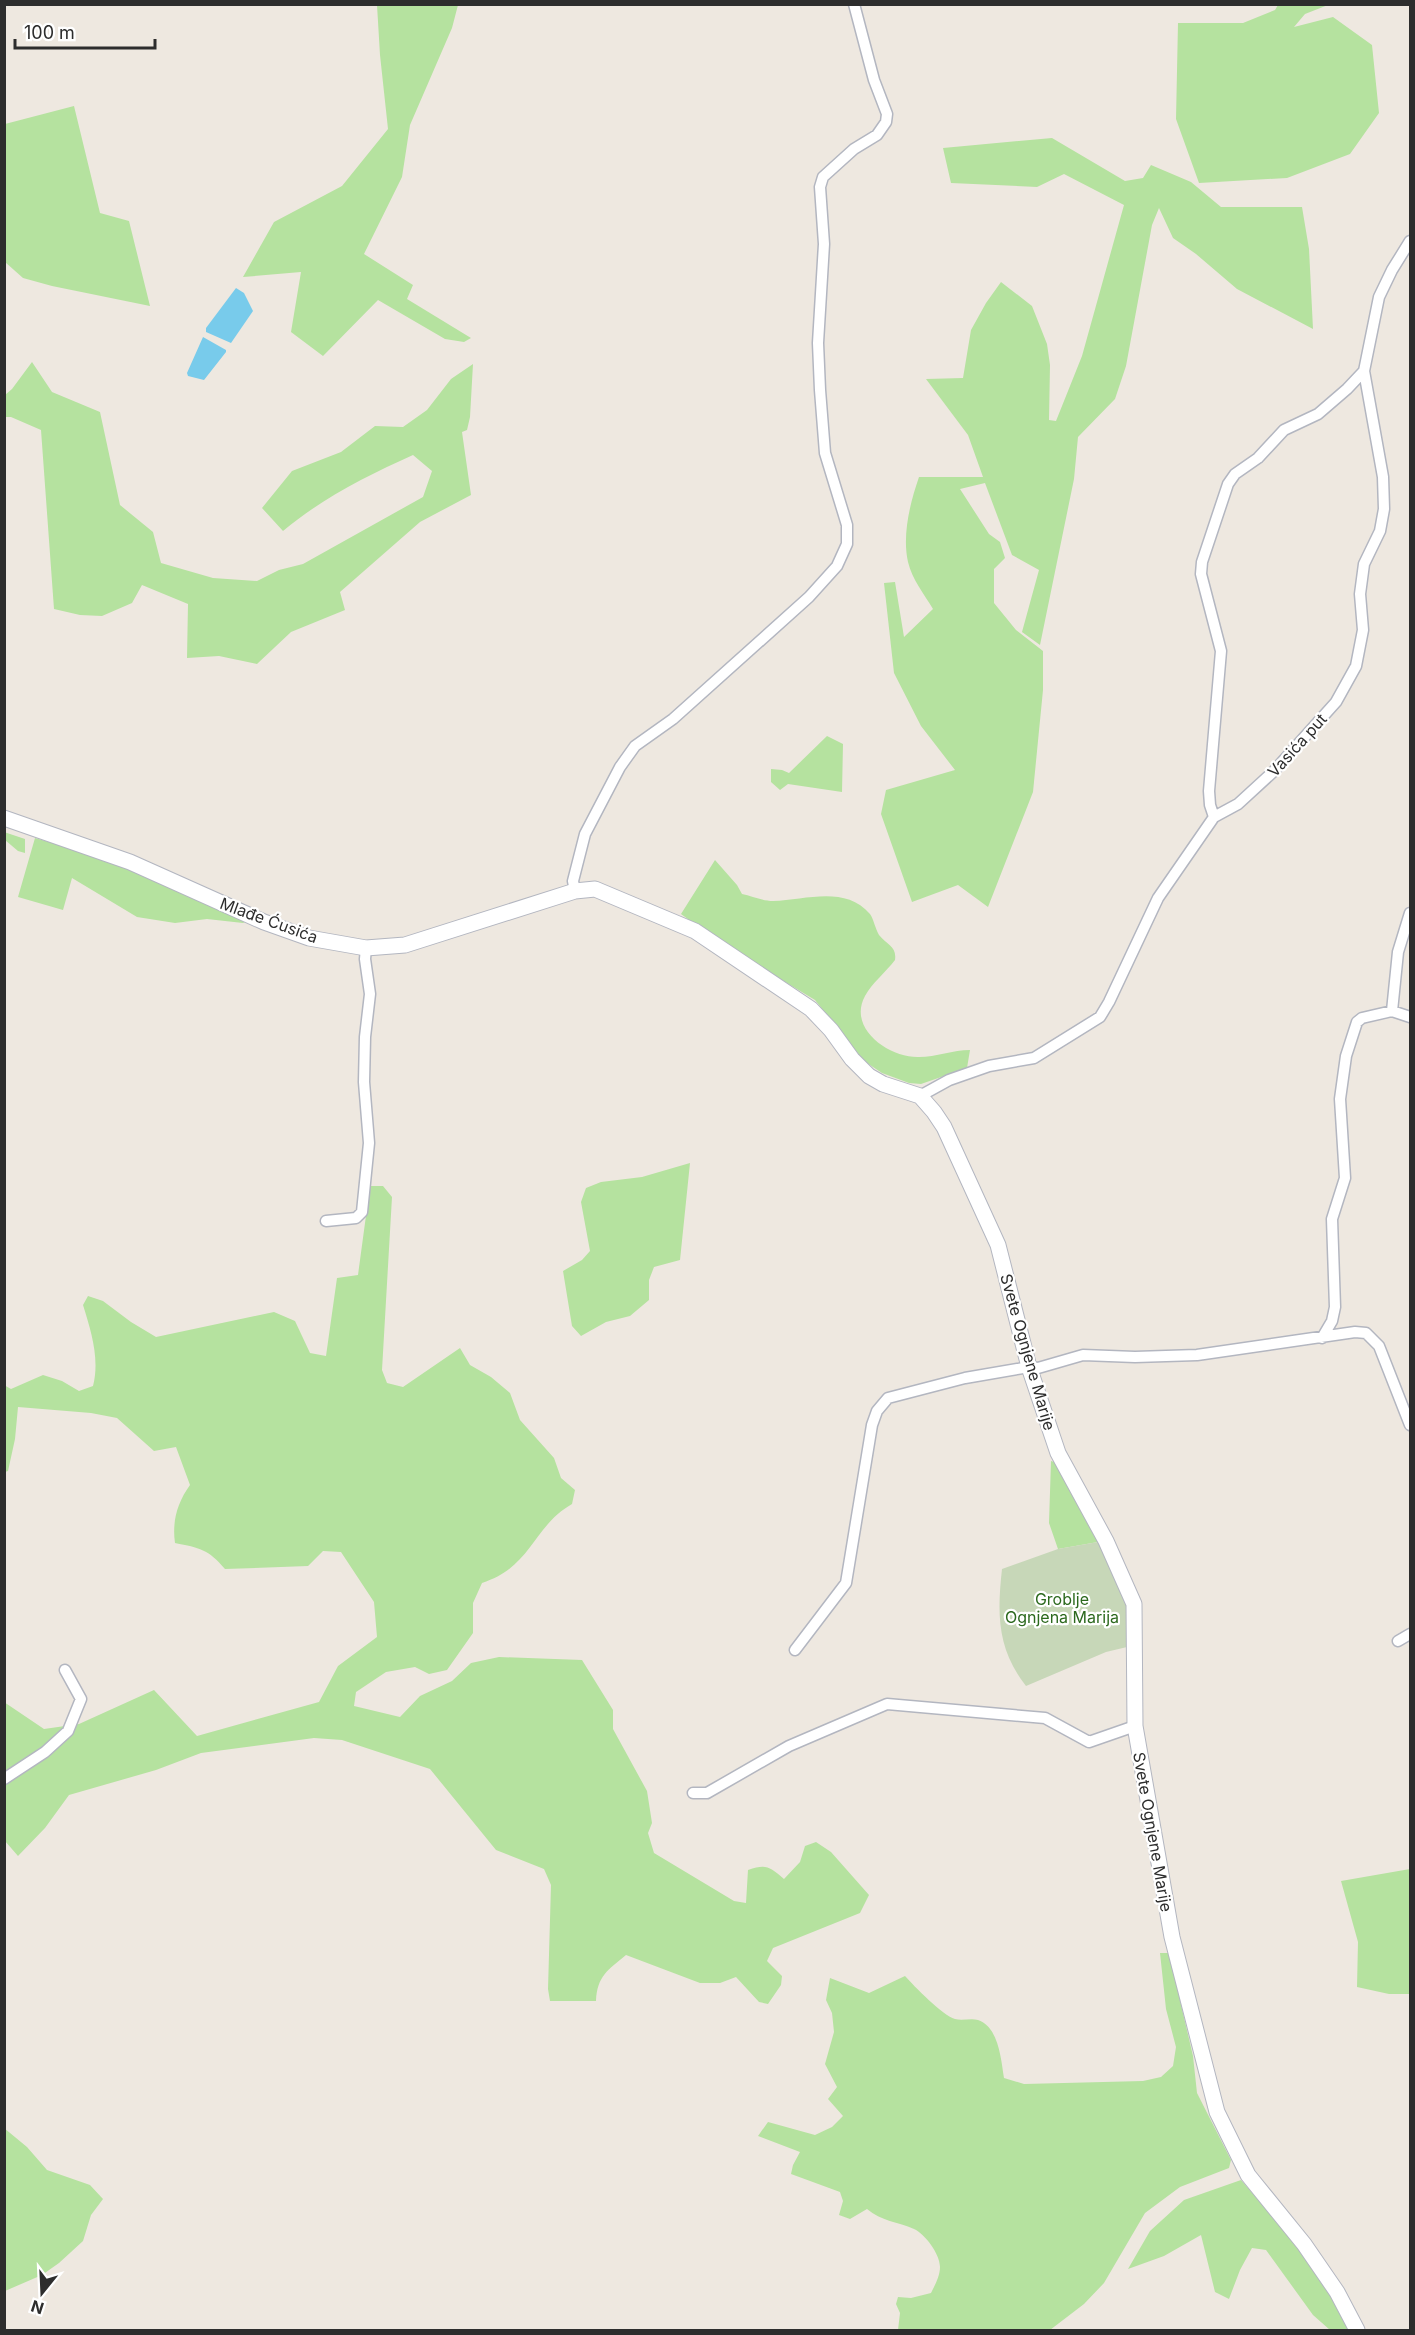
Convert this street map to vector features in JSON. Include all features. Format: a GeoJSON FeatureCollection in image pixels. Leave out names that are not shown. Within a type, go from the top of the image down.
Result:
{"type":"FeatureCollection","features":[{"type":"Feature","properties":{"kind":"street"},"geometry":{"type":"LineString","coordinates":[[854,4],[874,80],[886,114],[886,122],[877,135],[854,149],[824,177],[820,187],[824,244],[818,343],[820,390],[825,453],[847,525],[847,544],[837,566],[809,597],[673,719],[635,746],[620,767],[585,834],[573,881],[575,891],[595,889],[695,931],[811,1009],[869,1076],[883,1084],[920,1096]]}},
{"type":"Feature","properties":{"kind":"street","name":"Vasića put"},"geometry":{"type":"LineString","coordinates":[[920,1096],[949,1080],[989,1066],[1034,1058],[1100,1017],[1158,898],[1214,817],[1238,804],[1274,771],[1336,702],[1356,666],[1363,630],[1360,594],[1364,564],[1380,531],[1384,509],[1383,477],[1364,371],[1379,297],[1392,270],[1410,242]]}},
{"type":"Feature","properties":{"kind":"street"},"geometry":{"type":"LineString","coordinates":[[1214,817],[1209,791],[1221,651],[1200,574],[1202,562],[1225,495],[1235,474],[1258,458],[1284,430],[1318,414],[1364,371]]}},
{"type":"Feature","properties":{"kind":"street","name":"Mlađe Ćusića"},"geometry":{"type":"LineString","coordinates":[[4,818],[130,862],[275,926],[309,938],[366,948],[405,945],[575,891]]}},
{"type":"Feature","properties":{"kind":"street"},"geometry":{"type":"LineString","coordinates":[[1392,1011],[1398,952],[1410,913]]}},
{"type":"Feature","properties":{"kind":"street"},"geometry":{"type":"LineString","coordinates":[[326,1221],[356,1218],[362,1212],[369,1143],[364,1082],[365,1037],[370,994],[365,959],[366,948]]}},
{"type":"Feature","properties":{"kind":"street"},"geometry":{"type":"LineString","coordinates":[[1323,1338],[1332,1321],[1335,1306],[1332,1219],[1345,1178],[1340,1099],[1346,1056],[1357,1022],[1362,1018],[1392,1011],[1410,1017]]}},
{"type":"Feature","properties":{"kind":"street","name":"Svete Ognjene Marije"},"geometry":{"type":"LineString","coordinates":[[920,1096],[944,1127],[998,1245],[1029,1367],[1058,1453],[1106,1541],[1134,1604],[1135,1726],[1172,1937],[1217,2112],[1248,2175],[1337,2292],[1357,2331]]}},
{"type":"Feature","properties":{"kind":"street"},"geometry":{"type":"LineString","coordinates":[[795,1650],[846,1584],[872,1425],[881,1404],[888,1398],[965,1378],[1029,1367],[1038,1368],[1083,1355],[1135,1357],[1197,1355],[1355,1332],[1366,1333],[1379,1346],[1410,1425]]}},
{"type":"Feature","properties":{"kind":"street"},"geometry":{"type":"LineString","coordinates":[[1398,1641],[1410,1634]]}},
{"type":"Feature","properties":{"kind":"street"},"geometry":{"type":"LineString","coordinates":[[4,1779],[45,1752],[68,1731],[81,1699],[65,1671]]}},
{"type":"Feature","properties":{"kind":"street"},"geometry":{"type":"LineString","coordinates":[[693,1793],[706,1793],[789,1746],[886,1704],[1045,1718],[1089,1742],[1135,1726]]}},
{"type":"Feature","properties":{"kind":"green space"},"geometry":{"type":"Polygon","coordinates":[[[377,5],[458,5],[452,28],[410,125],[402,177],[364,254],[413,285],[407,299],[471,338],[464,342],[445,339],[378,300],[323,356],[291,332],[301,272],[243,277],[274,222],[342,186],[388,129],[377,5]]]}},
{"type":"Feature","properties":{"kind":"green space"},"geometry":{"type":"Polygon","coordinates":[[[1278,5],[1328,5],[1305,14],[1294,27],[1333,17],[1372,45],[1379,113],[1350,154],[1287,178],[1199,183],[1176,119],[1178,23],[1243,23],[1275,10],[1278,5]]]}},
{"type":"Feature","properties":{"kind":"green space"},"geometry":{"type":"Polygon","coordinates":[[[74,106],[100,213],[129,221],[150,306],[23,278],[5,262],[5,124],[74,106]]]}},
{"type":"Feature","properties":{"kind":"green space"},"geometry":{"type":"Polygon","coordinates":[[[1052,138],[1125,181],[1143,178],[1151,165],[1191,182],[1221,207],[1302,207],[1309,249],[1313,329],[1237,289],[1196,254],[1173,238],[1159,208],[1152,225],[1126,366],[1115,399],[1078,437],[1074,479],[1040,645],[1022,632],[1039,570],[1012,555],[985,483],[960,489],[989,534],[1000,542],[1005,558],[994,569],[994,603],[1016,630],[1043,651],[1043,690],[1033,792],[988,907],[958,885],[912,902],[881,814],[886,790],[955,770],[921,726],[894,673],[884,583],[895,582],[904,637],[933,609],[912,574],[906,552],[908,519],[919,477],[983,477],[968,435],[926,379],[963,378],[971,330],[1001,282],[1032,306],[1047,344],[1050,365],[1049,420],[1056,421],[1082,356],[1124,205],[1064,174],[1037,187],[951,183],[943,148],[1052,138]]]}},
{"type":"Feature","properties":{"kind":"green space"},"geometry":{"type":"Polygon","coordinates":[[[32,362],[52,392],[100,412],[120,505],[153,532],[161,563],[213,578],[257,581],[279,570],[303,564],[423,497],[432,471],[413,455],[345,488],[313,508],[283,531],[262,508],[292,471],[341,452],[375,426],[403,427],[427,410],[451,379],[473,364],[470,417],[467,430],[462,432],[471,495],[420,522],[340,592],[345,610],[291,632],[257,664],[219,656],[187,658],[188,604],[142,585],[132,603],[102,616],[80,615],[54,609],[41,430],[11,417],[5,417],[5,395],[32,362]]]}},
{"type":"Feature","properties":{"kind":"green space"},"geometry":{"type":"Polygon","coordinates":[[[827,736],[843,744],[842,792],[788,784],[780,790],[771,782],[771,769],[789,773],[827,736]]]}},
{"type":"Feature","properties":{"kind":"green space"},"geometry":{"type":"Polygon","coordinates":[[[4,832],[25,839],[25,853],[18,851],[5,840],[4,832]]]}},
{"type":"Feature","properties":{"kind":"green space"},"geometry":{"type":"Polygon","coordinates":[[[35,838],[126,864],[247,921],[243,923],[207,919],[175,923],[137,917],[72,878],[63,910],[18,897],[35,838]]]}},
{"type":"Feature","properties":{"kind":"green space"},"geometry":{"type":"Polygon","coordinates":[[[715,860],[742,894],[773,901],[837,897],[860,905],[870,914],[879,935],[893,949],[895,955],[895,960],[865,996],[861,1008],[862,1020],[867,1030],[884,1047],[908,1056],[925,1057],[970,1050],[967,1068],[921,1084],[909,1083],[882,1073],[864,1061],[815,1000],[719,942],[681,914],[715,860]]]}},
{"type":"Feature","properties":{"kind":"green space"},"geometry":{"type":"Polygon","coordinates":[[[690,1163],[680,1260],[654,1267],[649,1280],[649,1300],[630,1316],[606,1322],[581,1336],[572,1326],[563,1271],[582,1260],[590,1251],[581,1202],[586,1188],[601,1182],[642,1177],[690,1163]]]}},
{"type":"Feature","properties":{"kind":"green space"},"geometry":{"type":"Polygon","coordinates":[[[370,1186],[383,1186],[392,1197],[382,1370],[387,1383],[403,1387],[460,1348],[470,1365],[491,1377],[510,1393],[520,1420],[554,1458],[561,1478],[575,1490],[572,1504],[549,1523],[512,1567],[499,1576],[482,1583],[473,1603],[473,1633],[447,1670],[429,1674],[415,1667],[386,1672],[356,1692],[354,1706],[400,1717],[420,1696],[452,1681],[471,1663],[499,1657],[582,1660],[613,1710],[613,1729],[647,1791],[652,1823],[648,1833],[654,1853],[734,1901],[746,1903],[748,1870],[767,1867],[784,1879],[800,1862],[805,1846],[816,1842],[831,1852],[869,1895],[860,1913],[773,1948],[767,1961],[782,1976],[781,1985],[768,2004],[759,2002],[736,1977],[720,1983],[700,1983],[626,1955],[601,1979],[596,2001],[550,2001],[548,1989],[551,1885],[544,1869],[496,1850],[430,1769],[342,1740],[314,1738],[201,1753],[156,1770],[69,1795],[45,1828],[18,1856],[5,1841],[4,1702],[44,1729],[79,1724],[154,1690],[197,1736],[319,1702],[338,1666],[377,1637],[374,1602],[341,1552],[323,1551],[308,1566],[225,1569],[214,1557],[203,1550],[175,1543],[176,1513],[190,1485],[176,1447],[154,1451],[117,1418],[91,1413],[18,1407],[15,1439],[8,1471],[5,1472],[4,1385],[11,1389],[43,1375],[62,1381],[79,1391],[93,1386],[95,1355],[83,1305],[88,1296],[103,1301],[156,1337],[274,1312],[295,1321],[310,1353],[326,1356],[337,1278],[358,1275],[370,1186]]]}},
{"type":"Feature","properties":{"kind":"green space"},"geometry":{"type":"Polygon","coordinates":[[[1051,1461],[1057,1463],[1098,1542],[1058,1549],[1049,1523],[1051,1461]]]}},
{"type":"Feature","properties":{"kind":"green space","name":"Groblje Ognjena Marija"},"geometry":{"type":"Polygon","coordinates":[[[1098,1542],[1127,1603],[1127,1647],[1106,1652],[1026,1686],[1016,1672],[1004,1645],[1000,1616],[1002,1569],[1058,1549],[1098,1542]]]}},
{"type":"Feature","properties":{"kind":"green space"},"geometry":{"type":"Polygon","coordinates":[[[1410,1869],[1410,1994],[1389,1994],[1357,1987],[1358,1942],[1341,1881],[1410,1869]]]}},
{"type":"Feature","properties":{"kind":"green space"},"geometry":{"type":"Polygon","coordinates":[[[1160,1953],[1169,1953],[1193,2056],[1197,2093],[1231,2160],[1229,2168],[1180,2187],[1145,2213],[1104,2283],[1084,2304],[1050,2330],[898,2330],[900,2313],[896,2304],[898,2297],[911,2298],[931,2293],[937,2280],[940,2270],[939,2262],[931,2245],[914,2229],[884,2219],[867,2209],[850,2219],[839,2215],[843,2201],[840,2192],[791,2174],[800,2152],[758,2136],[768,2122],[815,2135],[832,2127],[843,2116],[828,2099],[837,2087],[825,2064],[834,2032],[832,2013],[826,2000],[830,1978],[869,1993],[905,1976],[949,2016],[958,2020],[978,2020],[990,2029],[998,2045],[1004,2078],[1024,2084],[1143,2081],[1161,2077],[1173,2066],[1176,2047],[1166,2009],[1160,1953]]]}},
{"type":"Feature","properties":{"kind":"green space"},"geometry":{"type":"Polygon","coordinates":[[[4,2128],[27,2147],[47,2170],[90,2185],[103,2199],[91,2215],[83,2241],[42,2275],[5,2291],[4,2128]]]}},
{"type":"Feature","properties":{"kind":"green space"},"geometry":{"type":"Polygon","coordinates":[[[1241,2180],[1280,2225],[1329,2290],[1349,2330],[1330,2330],[1313,2315],[1266,2250],[1252,2248],[1240,2270],[1229,2299],[1215,2292],[1201,2235],[1164,2256],[1128,2269],[1150,2231],[1184,2200],[1241,2180]]]}},
{"type":"Feature","properties":{"kind":"water"},"geometry":{"type":"Polygon","coordinates":[[[236,288],[244,293],[253,311],[231,343],[206,332],[206,328],[236,288]]]}},
{"type":"Feature","properties":{"kind":"water"},"geometry":{"type":"Polygon","coordinates":[[[203,337],[226,350],[204,380],[188,376],[187,373],[203,337]]]}}]}
